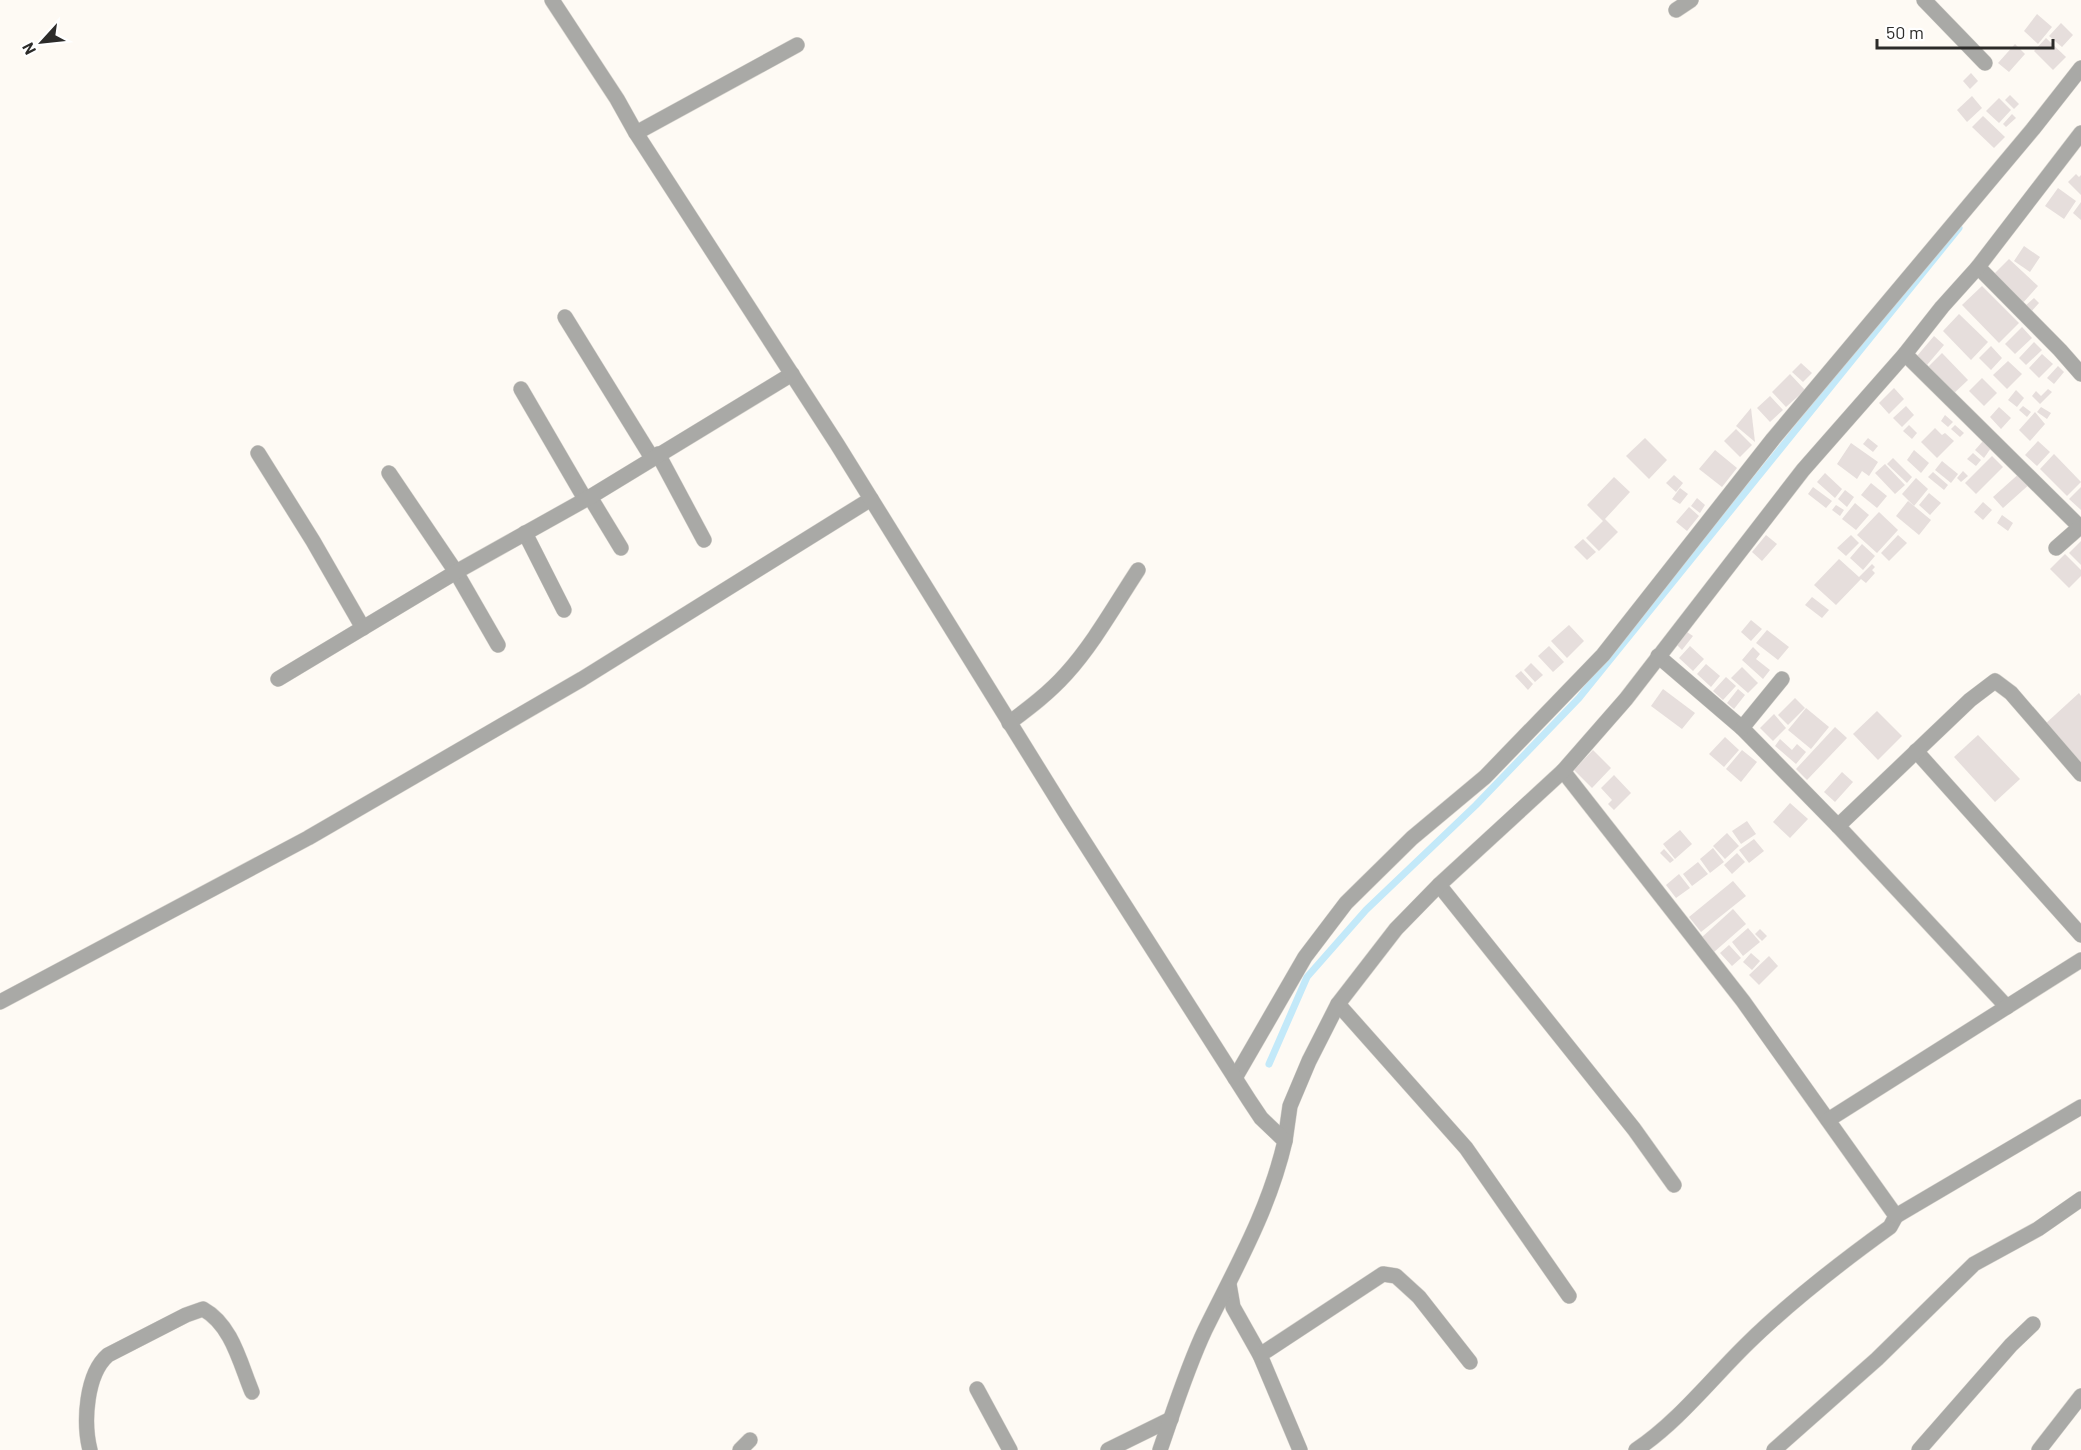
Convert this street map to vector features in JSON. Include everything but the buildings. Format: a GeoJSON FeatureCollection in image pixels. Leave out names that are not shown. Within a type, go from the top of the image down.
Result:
{"type":"FeatureCollection","features":[{"type":"Feature","properties":{"kind":"street"},"geometry":{"type":"LineString","coordinates":[[552,0],[792,374],[1009,723],[1235,1078],[1261,1118],[1285,1141]]}},
{"type":"Feature","properties":{"kind":"street"},"geometry":{"type":"LineString","coordinates":[[1676,10],[1691,0]]}},
{"type":"Feature","properties":{"kind":"street"},"geometry":{"type":"LineString","coordinates":[[1924,0],[1985,63]]}},
{"type":"Feature","properties":{"kind":"street"},"geometry":{"type":"LineString","coordinates":[[636,134],[797,45]]}},
{"type":"Feature","properties":{"kind":"street"},"geometry":{"type":"LineString","coordinates":[[1235,1078],[1305,957],[1346,903],[1412,838],[1485,777],[1603,655],[1773,439],[2033,129],[2081,68]]}},
{"type":"Feature","properties":{"kind":"street"},"geometry":{"type":"LineString","coordinates":[[1160,1450],[1204,1333],[1259,1222],[1276,1178],[1290,1106],[1309,1061],[1338,1004],[1396,929],[1439,885],[1563,771],[1626,699],[1803,470],[1978,267],[2081,133]]}},
{"type":"Feature","properties":{"kind":"street"},"geometry":{"type":"LineString","coordinates":[[1978,267],[2081,374]]}},
{"type":"Feature","properties":{"kind":"street"},"geometry":{"type":"LineString","coordinates":[[565,317],[655,456],[704,540]]}},
{"type":"Feature","properties":{"kind":"street"},"geometry":{"type":"LineString","coordinates":[[1905,354],[2081,526],[2056,548]]}},
{"type":"Feature","properties":{"kind":"street"},"geometry":{"type":"LineString","coordinates":[[278,679],[456,572],[588,498],[792,374]]}},
{"type":"Feature","properties":{"kind":"street"},"geometry":{"type":"LineString","coordinates":[[522,389],[621,548]]}},
{"type":"Feature","properties":{"kind":"street"},"geometry":{"type":"LineString","coordinates":[[258,453],[313,541],[363,628]]}},
{"type":"Feature","properties":{"kind":"street"},"geometry":{"type":"LineString","coordinates":[[389,473],[456,572],[498,645]]}},
{"type":"Feature","properties":{"kind":"street"},"geometry":{"type":"LineString","coordinates":[[0,1002],[318,832],[582,679],[871,499]]}},
{"type":"Feature","properties":{"kind":"street"},"geometry":{"type":"LineString","coordinates":[[525,533],[564,610]]}},
{"type":"Feature","properties":{"kind":"street"},"geometry":{"type":"LineString","coordinates":[[1009,723],[1040,699],[1066,674],[1091,643],[1138,570]]}},
{"type":"Feature","properties":{"kind":"street"},"geometry":{"type":"LineString","coordinates":[[1659,656],[1742,728],[1838,826],[2007,1007]]}},
{"type":"Feature","properties":{"kind":"street"},"geometry":{"type":"LineString","coordinates":[[1742,728],[1782,679]]}},
{"type":"Feature","properties":{"kind":"street"},"geometry":{"type":"LineString","coordinates":[[1838,826],[1970,700],[1995,681],[2011,693],[2081,774]]}},
{"type":"Feature","properties":{"kind":"street"},"geometry":{"type":"LineString","coordinates":[[1916,751],[2081,935]]}},
{"type":"Feature","properties":{"kind":"street"},"geometry":{"type":"LineString","coordinates":[[1563,771],[1743,1001],[1896,1216]]}},
{"type":"Feature","properties":{"kind":"street"},"geometry":{"type":"LineString","coordinates":[[1439,885],[1634,1129],[1674,1185]]}},
{"type":"Feature","properties":{"kind":"street"},"geometry":{"type":"LineString","coordinates":[[1828,1120],[2081,960]]}},
{"type":"Feature","properties":{"kind":"street"},"geometry":{"type":"LineString","coordinates":[[1338,1004],[1466,1148],[1569,1296]]}},
{"type":"Feature","properties":{"kind":"street"},"geometry":{"type":"LineString","coordinates":[[1636,1450],[1676,1419],[1714,1375],[1775,1316],[1830,1270],[1890,1227],[1896,1216],[2081,1107]]}},
{"type":"Feature","properties":{"kind":"street"},"geometry":{"type":"LineString","coordinates":[[1774,1450],[1877,1359],[1974,1264],[2038,1229],[2081,1199]]}},
{"type":"Feature","properties":{"kind":"street"},"geometry":{"type":"LineString","coordinates":[[1260,1355],[1383,1274],[1396,1276],[1419,1297],[1470,1362]]}},
{"type":"Feature","properties":{"kind":"street"},"geometry":{"type":"LineString","coordinates":[[1229,1284],[1233,1307],[1260,1355],[1300,1450]]}},
{"type":"Feature","properties":{"kind":"street"},"geometry":{"type":"LineString","coordinates":[[90,1450],[87,1409],[91,1385],[99,1363],[108,1355],[186,1315],[203,1309],[214,1316],[227,1331],[252,1392]]}},
{"type":"Feature","properties":{"kind":"street"},"geometry":{"type":"LineString","coordinates":[[1919,1450],[2011,1346],[2034,1324]]}},
{"type":"Feature","properties":{"kind":"street"},"geometry":{"type":"LineString","coordinates":[[977,1389],[1010,1450]]}},
{"type":"Feature","properties":{"kind":"street"},"geometry":{"type":"LineString","coordinates":[[2039,1450],[2081,1396]]}},
{"type":"Feature","properties":{"kind":"street"},"geometry":{"type":"LineString","coordinates":[[1108,1450],[1171,1419]]}},
{"type":"Feature","properties":{"kind":"waterway"},"geometry":{"type":"LineString","coordinates":[[1269,1064],[1307,977],[1366,910],[1476,805],[1579,698],[1959,228]]}}]}
